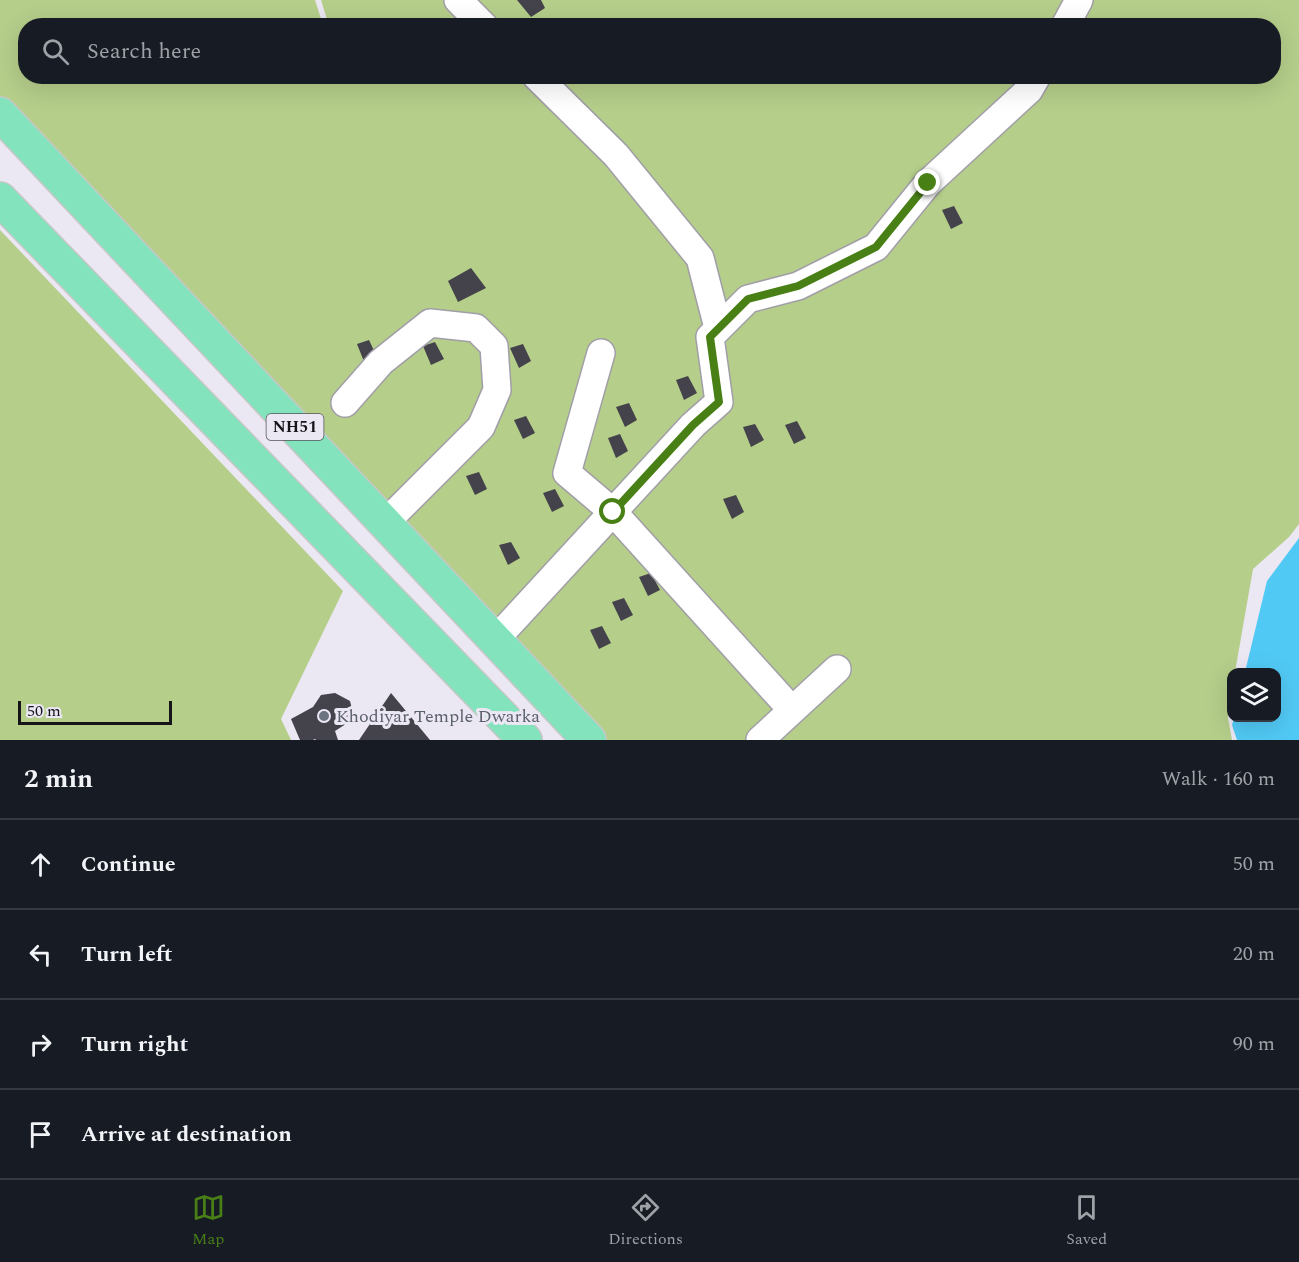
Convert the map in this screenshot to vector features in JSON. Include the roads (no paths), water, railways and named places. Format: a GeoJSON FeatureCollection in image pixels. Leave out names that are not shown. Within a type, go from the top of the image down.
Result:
{"type":"FeatureCollection","features":[{"type":"Feature","properties":{"kind":"highway","name":"NH51"},"geometry":{"type":"LineString","coordinates":[[0,114],[589,740]]}},
{"type":"Feature","properties":{"kind":"highway","name":"NH51"},"geometry":{"type":"LineString","coordinates":[[0,200],[525,740]]}},
{"type":"Feature","properties":{"kind":"street"},"geometry":{"type":"LineString","coordinates":[[458,0],[476,18]]}},
{"type":"Feature","properties":{"kind":"street"},"geometry":{"type":"LineString","coordinates":[[1069,18],[1079,0]]}},
{"type":"Feature","properties":{"kind":"street"},"geometry":{"type":"LineString","coordinates":[[544,84],[615,155],[700,258],[718,328]]}},
{"type":"Feature","properties":{"kind":"street"},"geometry":{"type":"LineString","coordinates":[[495,640],[693,425],[719,402],[710,337],[718,328],[748,299],[798,286],[876,247],[928,183],[1029,90],[1032,84]]}},
{"type":"Feature","properties":{"kind":"street"},"geometry":{"type":"LineString","coordinates":[[345,403],[381,362],[430,322],[476,328],[494,346],[497,390],[481,427],[385,523]]}},
{"type":"Feature","properties":{"kind":"street"},"geometry":{"type":"LineString","coordinates":[[602,353],[567,473],[613,512],[792,710]]}},
{"type":"Feature","properties":{"kind":"street"},"geometry":{"type":"LineString","coordinates":[[760,740],[837,669]]}},
{"type":"Feature","properties":{"kind":"water"},"geometry":{"type":"Polygon","coordinates":[[[1299,538],[1299,740],[1237,740],[1232,725],[1233,722],[1281,722],[1281,668],[1246,668],[1267,581],[1299,538]]]}},
{"type":"Feature","properties":{"kind":"place","name":"Khodiyar Temple Dwarka"},"geometry":{"type":"Point","coordinates":[324,716]}}]}
